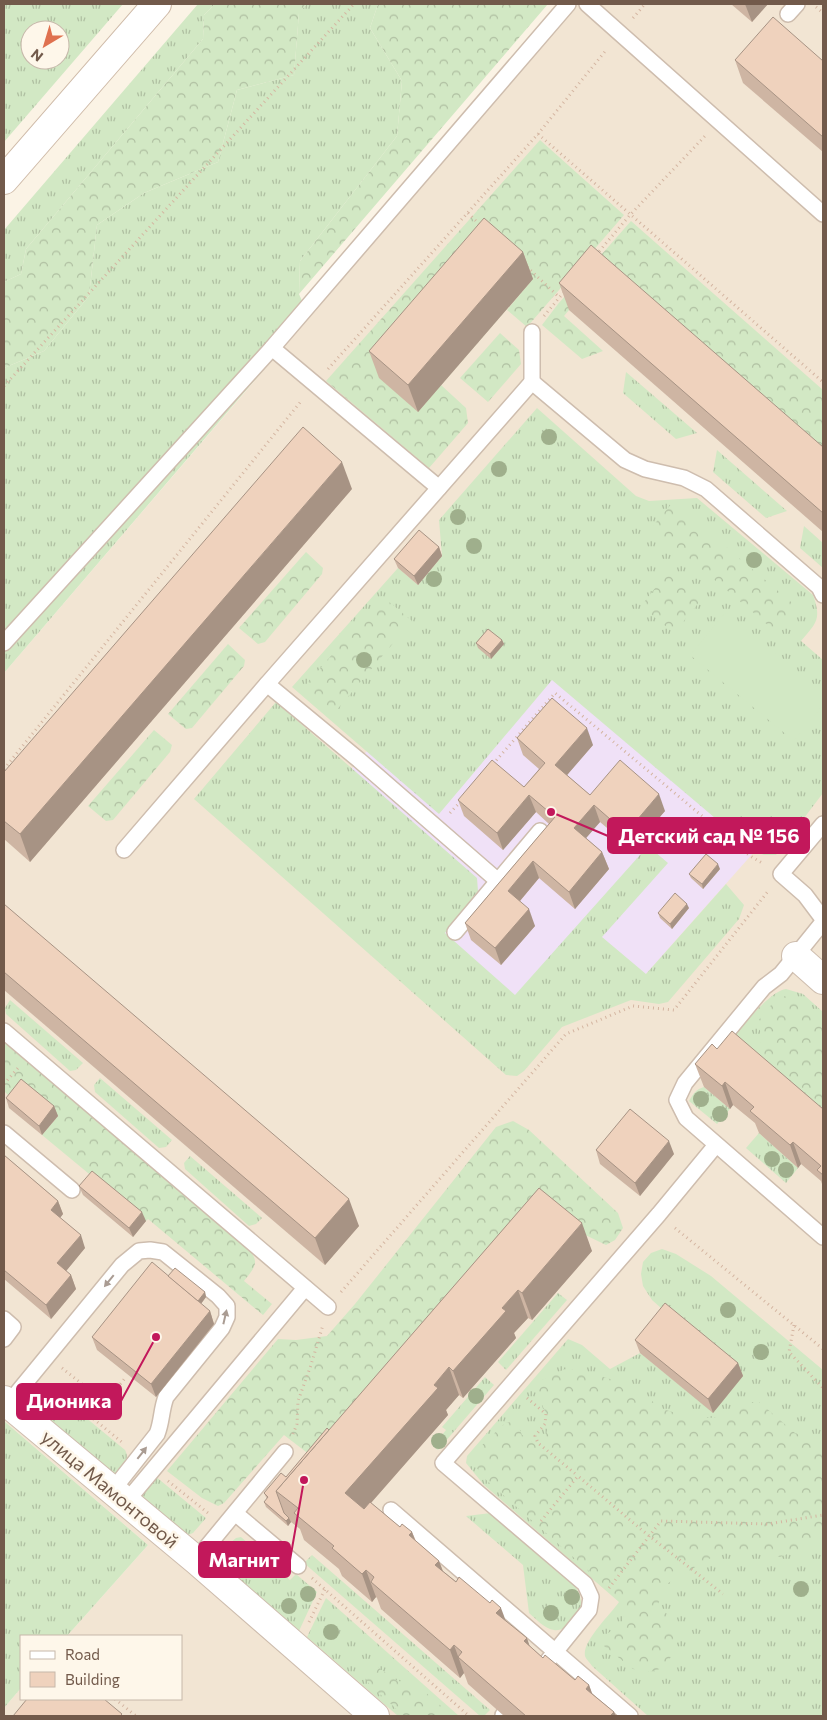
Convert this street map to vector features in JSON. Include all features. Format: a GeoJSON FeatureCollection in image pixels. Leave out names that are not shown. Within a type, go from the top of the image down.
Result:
{"type":"FeatureCollection","features":[{"type":"Feature","properties":{"kind":"street"},"geometry":{"type":"LineString","coordinates":[[4,180],[157,4]]}},
{"type":"Feature","properties":{"kind":"street"},"geometry":{"type":"LineString","coordinates":[[796,956],[823,980]]}},
{"type":"Feature","properties":{"kind":"street","name":"улица Мамонтовой"},"geometry":{"type":"LineString","coordinates":[[6,1402],[196,1560],[375,1716]]}},
{"type":"Feature","properties":{"kind":"lane"},"geometry":{"type":"LineString","coordinates":[[4,643],[272,348],[568,4]]}},
{"type":"Feature","properties":{"kind":"lane"},"geometry":{"type":"LineString","coordinates":[[587,4],[823,214]]}},
{"type":"Feature","properties":{"kind":"lane"},"geometry":{"type":"LineString","coordinates":[[124,850],[532,382],[532,332]]}},
{"type":"Feature","properties":{"kind":"lane"},"geometry":{"type":"LineString","coordinates":[[272,348],[439,488]]}},
{"type":"Feature","properties":{"kind":"lane"},"geometry":{"type":"LineString","coordinates":[[532,382],[625,460],[645,469],[684,478],[706,489],[819,587],[823,595]]}},
{"type":"Feature","properties":{"kind":"lane"},"geometry":{"type":"LineString","coordinates":[[267,684],[359,760],[498,881]]}},
{"type":"Feature","properties":{"kind":"lane"},"geometry":{"type":"LineString","coordinates":[[823,824],[781,874],[805,895],[823,920],[781,974],[764,987],[685,1083],[677,1100],[686,1118],[823,1237]]}},
{"type":"Feature","properties":{"kind":"lane"},"geometry":{"type":"LineString","coordinates":[[455,932],[540,831]]}},
{"type":"Feature","properties":{"kind":"lane"},"geometry":{"type":"LineString","coordinates":[[4,1031],[328,1307]]}},
{"type":"Feature","properties":{"kind":"lane"},"geometry":{"type":"LineString","coordinates":[[4,1133],[72,1190]]}},
{"type":"Feature","properties":{"kind":"lane"},"geometry":{"type":"LineString","coordinates":[[538,1673],[589,1610],[591,1597],[585,1584],[444,1463],[716,1145]]}},
{"type":"Feature","properties":{"kind":"lane"},"geometry":{"type":"LineString","coordinates":[[6,1402],[122,1265],[139,1251],[163,1252],[218,1296],[227,1306],[227,1317],[222,1328],[166,1397],[162,1409],[161,1425],[119,1496]]}},
{"type":"Feature","properties":{"kind":"lane"},"geometry":{"type":"LineString","coordinates":[[119,1496],[305,1288]]}},
{"type":"Feature","properties":{"kind":"lane"},"geometry":{"type":"LineString","coordinates":[[4,1319],[13,1327],[4,1339]]}},
{"type":"Feature","properties":{"kind":"lane"},"geometry":{"type":"LineString","coordinates":[[196,1560],[285,1452]]}},
{"type":"Feature","properties":{"kind":"lane"},"geometry":{"type":"LineString","coordinates":[[391,1510],[630,1716]]}},
{"type":"Feature","properties":{"kind":"lane"},"geometry":{"type":"LineString","coordinates":[[235,1512],[298,1566]]}},
{"type":"Feature","properties":{"kind":"path"},"geometry":{"type":"LineString","coordinates":[[4,386],[354,4]]}},
{"type":"Feature","properties":{"kind":"path"},"geometry":{"type":"LineString","coordinates":[[591,260],[719,121]]}},
{"type":"Feature","properties":{"kind":"path"},"geometry":{"type":"LineString","coordinates":[[538,134],[823,382]]}},
{"type":"Feature","properties":{"kind":"path"},"geometry":{"type":"LineString","coordinates":[[468,213],[484,230]]}},
{"type":"Feature","properties":{"kind":"path"},"geometry":{"type":"LineString","coordinates":[[523,264],[559,297]]}},
{"type":"Feature","properties":{"kind":"path"},"geometry":{"type":"LineString","coordinates":[[532,332],[566,290]]}},
{"type":"Feature","properties":{"kind":"path"},"geometry":{"type":"LineString","coordinates":[[285,1452],[297,1424],[298,1401],[328,1307],[566,1034],[633,1006],[674,1010],[781,874],[750,856],[555,693],[489,768]]}},
{"type":"Feature","properties":{"kind":"path"},"geometry":{"type":"LineString","coordinates":[[437,828],[463,798]]}},
{"type":"Feature","properties":{"kind":"path"},"geometry":{"type":"LineString","coordinates":[[658,1214],[823,1349]]}},
{"type":"Feature","properties":{"kind":"path"},"geometry":{"type":"LineString","coordinates":[[794,1325],[789,1352],[823,1388]]}},
{"type":"Feature","properties":{"kind":"path"},"geometry":{"type":"LineString","coordinates":[[64,1370],[106,1403],[125,1378]]}},
{"type":"Feature","properties":{"kind":"path"},"geometry":{"type":"LineString","coordinates":[[511,1385],[546,1414],[545,1424],[535,1436],[538,1443],[649,1536],[723,1594]]}},
{"type":"Feature","properties":{"kind":"path"},"geometry":{"type":"LineString","coordinates":[[549,1511],[578,1476]]}},
{"type":"Feature","properties":{"kind":"path"},"geometry":{"type":"LineString","coordinates":[[591,1597],[607,1590],[661,1521],[768,1524],[823,1515]]}},
{"type":"Feature","properties":{"kind":"path"},"geometry":{"type":"LineString","coordinates":[[298,1566],[469,1716]]}},
{"type":"Feature","properties":{"kind":"path"},"geometry":{"type":"LineString","coordinates":[[306,1627],[325,1589]]}},
{"type":"Feature","properties":{"kind":"path"},"geometry":{"type":"LineString","coordinates":[[116,1700],[136,1716]]}},
{"type":"Feature","properties":{"kind":"shaded area"},"geometry":{"type":"Polygon","coordinates":[[[578,4],[823,4],[823,1716],[4,1716],[4,1708],[20,1689],[20,1700],[182,1700],[182,1635],[68,1635],[148,1545],[4,1421],[4,673],[578,4]]]}},
{"type":"Feature","properties":{"kind":"shaded area"},"geometry":{"type":"Polygon","coordinates":[[[537,553],[816,782],[646,974],[515,1038],[288,843],[537,553]]]}},
{"type":"Feature","properties":{"kind":"green space"},"geometry":{"type":"Polygon","coordinates":[[[4,4],[123,4],[70,65],[70,20],[20,20],[20,70],[66,70],[4,142],[4,4]]]}},
{"type":"Feature","properties":{"kind":"green space"},"geometry":{"type":"Polygon","coordinates":[[[198,4],[215,4],[204,15],[203,39],[26,249],[21,274],[4,282],[4,230],[198,4]]]}},
{"type":"Feature","properties":{"kind":"green space"},"geometry":{"type":"Polygon","coordinates":[[[215,4],[307,4],[299,13],[294,75],[237,90],[218,162],[144,193],[97,225],[89,296],[44,351],[4,368],[4,282],[21,274],[26,249],[203,39],[204,15],[215,4]]]}},
{"type":"Feature","properties":{"kind":"green space"},"geometry":{"type":"Polygon","coordinates":[[[307,4],[378,4],[370,28],[402,81],[397,136],[300,261],[299,294],[309,317],[4,673],[4,368],[44,351],[89,296],[97,225],[144,193],[218,162],[237,90],[294,75],[299,12],[307,4]]]}},
{"type":"Feature","properties":{"kind":"green space"},"geometry":{"type":"Polygon","coordinates":[[[378,4],[548,4],[299,294],[300,261],[397,136],[402,81],[370,28],[378,4]]]}},
{"type":"Feature","properties":{"kind":"green space"},"geometry":{"type":"Polygon","coordinates":[[[540,140],[624,215],[527,327],[507,310],[533,279],[441,385],[466,408],[468,423],[429,468],[326,381],[540,140]]]}},
{"type":"Feature","properties":{"kind":"green space"},"geometry":{"type":"Polygon","coordinates":[[[631,221],[823,390],[823,466],[569,310],[564,316],[603,351],[582,359],[542,325],[631,221]]]}},
{"type":"Feature","properties":{"kind":"green space"},"geometry":{"type":"Polygon","coordinates":[[[500,333],[519,350],[521,364],[488,402],[460,378],[500,333]]]}},
{"type":"Feature","properties":{"kind":"green space"},"geometry":{"type":"Polygon","coordinates":[[[626,372],[697,433],[676,439],[623,393],[626,372]]]}},
{"type":"Feature","properties":{"kind":"green space"},"geometry":{"type":"Polygon","coordinates":[[[537,408],[636,496],[649,501],[697,498],[813,595],[817,610],[816,621],[801,641],[823,660],[823,793],[776,855],[764,855],[754,851],[552,680],[439,814],[292,687],[398,568],[418,585],[442,556],[439,520],[537,408]]]}},
{"type":"Feature","properties":{"kind":"green space"},"geometry":{"type":"Polygon","coordinates":[[[717,450],[787,511],[766,518],[713,472],[717,450]]]}},
{"type":"Feature","properties":{"kind":"green space"},"geometry":{"type":"Polygon","coordinates":[[[673,502],[797,607],[776,632],[652,527],[673,502]]]}},
{"type":"Feature","properties":{"kind":"green space"},"geometry":{"type":"Polygon","coordinates":[[[804,526],[823,543],[823,568],[800,548],[804,526]]]}},
{"type":"Feature","properties":{"kind":"green space"},"geometry":{"type":"Polygon","coordinates":[[[306,552],[323,568],[322,574],[265,642],[258,644],[239,628],[306,552]]]}},
{"type":"Feature","properties":{"kind":"green space"},"geometry":{"type":"Polygon","coordinates":[[[667,573],[701,600],[674,633],[641,606],[667,573]]]}},
{"type":"Feature","properties":{"kind":"green space"},"geometry":{"type":"Polygon","coordinates":[[[382,596],[412,621],[335,712],[305,686],[382,596]]]}},
{"type":"Feature","properties":{"kind":"green space"},"geometry":{"type":"Polygon","coordinates":[[[726,612],[823,692],[823,705],[794,741],[690,655],[726,612]]]}},
{"type":"Feature","properties":{"kind":"green space"},"geometry":{"type":"Polygon","coordinates":[[[228,644],[245,660],[244,666],[192,728],[186,729],[168,714],[228,644]]]}},
{"type":"Feature","properties":{"kind":"green space"},"geometry":{"type":"Polygon","coordinates":[[[276,702],[477,878],[478,891],[445,933],[515,995],[648,846],[668,863],[602,937],[646,974],[726,884],[744,905],[739,919],[668,1002],[659,1004],[631,1000],[562,1027],[524,1071],[517,1076],[506,1075],[194,799],[276,702]]]}},
{"type":"Feature","properties":{"kind":"green space"},"geometry":{"type":"Polygon","coordinates":[[[154,730],[172,745],[170,752],[113,820],[106,821],[88,806],[154,730]]]}},
{"type":"Feature","properties":{"kind":"green space"},"geometry":{"type":"Polygon","coordinates":[[[786,989],[803,994],[823,1012],[823,1125],[714,1061],[758,1008],[778,992],[786,989]]]}},
{"type":"Feature","properties":{"kind":"green space"},"geometry":{"type":"Polygon","coordinates":[[[781,996],[793,997],[823,1024],[823,1106],[762,1053],[759,1047],[762,1040],[758,1021],[781,996]]]}},
{"type":"Feature","properties":{"kind":"green space"},"geometry":{"type":"Polygon","coordinates":[[[10,1000],[83,1063],[76,1070],[70,1071],[6,1014],[5,1008],[10,1000]]]}},
{"type":"Feature","properties":{"kind":"green space"},"geometry":{"type":"Polygon","coordinates":[[[4,1042],[249,1250],[255,1262],[253,1269],[244,1281],[272,1304],[263,1315],[148,1219],[146,1221],[42,1135],[58,1116],[9,1108],[8,1095],[4,1091],[4,1042]]]}},
{"type":"Feature","properties":{"kind":"green space"},"geometry":{"type":"Polygon","coordinates":[[[100,1078],[172,1140],[166,1147],[159,1148],[95,1092],[94,1085],[100,1078]]]}},
{"type":"Feature","properties":{"kind":"green space"},"geometry":{"type":"Polygon","coordinates":[[[704,1087],[730,1109],[717,1124],[689,1101],[695,1092],[704,1087]]]}},
{"type":"Feature","properties":{"kind":"green space"},"geometry":{"type":"Polygon","coordinates":[[[513,1121],[529,1130],[618,1213],[623,1228],[615,1240],[606,1245],[577,1231],[310,1455],[284,1435],[224,1503],[218,1506],[202,1498],[167,1471],[278,1339],[296,1340],[327,1336],[355,1304],[496,1127],[513,1121]]]}},
{"type":"Feature","properties":{"kind":"green space"},"geometry":{"type":"Polygon","coordinates":[[[759,1133],[798,1168],[786,1183],[746,1148],[759,1133]]]}},
{"type":"Feature","properties":{"kind":"green space"},"geometry":{"type":"Polygon","coordinates":[[[190,1156],[262,1218],[256,1224],[249,1226],[185,1169],[184,1163],[190,1156]]]}},
{"type":"Feature","properties":{"kind":"green space"},"geometry":{"type":"Polygon","coordinates":[[[662,1249],[676,1254],[711,1276],[823,1370],[823,1716],[648,1716],[592,1666],[585,1656],[585,1650],[592,1635],[619,1602],[484,1485],[466,1463],[467,1456],[568,1339],[582,1345],[610,1369],[640,1353],[713,1412],[670,1316],[652,1300],[643,1286],[641,1274],[643,1262],[651,1253],[662,1249]]]}},
{"type":"Feature","properties":{"kind":"green space"},"geometry":{"type":"Polygon","coordinates":[[[558,1293],[567,1300],[506,1370],[498,1362],[558,1293]]]}},
{"type":"Feature","properties":{"kind":"green space"},"geometry":{"type":"Polygon","coordinates":[[[567,1368],[631,1386],[663,1409],[694,1419],[721,1417],[744,1402],[759,1402],[795,1433],[823,1443],[823,1541],[780,1557],[730,1548],[665,1585],[658,1605],[672,1619],[679,1639],[666,1667],[650,1672],[633,1669],[604,1646],[607,1634],[622,1623],[626,1604],[484,1478],[474,1464],[475,1452],[505,1423],[516,1421],[522,1435],[533,1442],[546,1435],[549,1421],[537,1393],[540,1381],[567,1368]]]}},
{"type":"Feature","properties":{"kind":"green space"},"geometry":{"type":"Polygon","coordinates":[[[485,1377],[494,1385],[438,1450],[433,1446],[446,1430],[442,1427],[485,1377]]]}},
{"type":"Feature","properties":{"kind":"green space"},"geometry":{"type":"Polygon","coordinates":[[[45,1386],[50,1388],[125,1450],[127,1458],[119,1471],[112,1476],[28,1404],[34,1393],[45,1386]]]}},
{"type":"Feature","properties":{"kind":"green space"},"geometry":{"type":"Polygon","coordinates":[[[4,1421],[148,1545],[68,1635],[20,1635],[20,1689],[4,1708],[4,1421]]]}},
{"type":"Feature","properties":{"kind":"green space"},"geometry":{"type":"Polygon","coordinates":[[[155,1476],[206,1518],[193,1533],[188,1535],[182,1533],[144,1502],[144,1491],[155,1476]]]}},
{"type":"Feature","properties":{"kind":"green space"},"geometry":{"type":"Polygon","coordinates":[[[491,1513],[574,1583],[580,1597],[581,1606],[578,1615],[568,1626],[559,1630],[547,1628],[529,1613],[523,1565],[466,1516],[491,1513]]]}},
{"type":"Feature","properties":{"kind":"green space"},"geometry":{"type":"Polygon","coordinates":[[[241,1537],[290,1580],[296,1574],[317,1592],[299,1631],[214,1557],[236,1538],[241,1537]]]}},
{"type":"Feature","properties":{"kind":"green space"},"geometry":{"type":"Polygon","coordinates":[[[312,1555],[490,1710],[484,1716],[480,1716],[304,1563],[312,1555]]]}},
{"type":"Feature","properties":{"kind":"green space"},"geometry":{"type":"Polygon","coordinates":[[[326,1598],[459,1716],[398,1716],[307,1637],[326,1598]]]}},
{"type":"Feature","properties":{"kind":"green space"},"geometry":{"type":"Polygon","coordinates":[[[366,1665],[375,1665],[394,1679],[424,1691],[450,1716],[404,1716],[370,1685],[364,1676],[366,1665]]]}},
{"type":"Feature","properties":{"kind":"building"},"geometry":{"type":"Polygon","coordinates":[[[773,17],[823,61],[823,137],[735,60],[773,17]]]}},
{"type":"Feature","properties":{"kind":"building"},"geometry":{"type":"Polygon","coordinates":[[[484,218],[523,252],[408,385],[369,351],[484,218]]]}},
{"type":"Feature","properties":{"kind":"building"},"geometry":{"type":"Polygon","coordinates":[[[591,245],[823,447],[823,513],[559,283],[591,245]]]}},
{"type":"Feature","properties":{"kind":"building"},"geometry":{"type":"Polygon","coordinates":[[[303,427],[342,462],[20,834],[4,821],[4,772],[303,427]]]}},
{"type":"Feature","properties":{"kind":"building"},"geometry":{"type":"Polygon","coordinates":[[[419,530],[439,547],[414,576],[394,559],[419,530]]]}},
{"type":"Feature","properties":{"kind":"building"},"geometry":{"type":"Polygon","coordinates":[[[488,629],[502,640],[490,654],[476,643],[488,629]]]}},
{"type":"Feature","properties":{"kind":"building"},"geometry":{"type":"Polygon","coordinates":[[[552,698],[587,728],[555,765],[590,795],[620,760],[659,794],[626,833],[594,805],[574,828],[602,852],[569,892],[533,861],[508,891],[529,909],[495,948],[465,923],[555,817],[529,795],[497,833],[458,800],[492,760],[524,787],[545,763],[517,738],[552,698]]]}},
{"type":"Feature","properties":{"kind":"building"},"geometry":{"type":"Polygon","coordinates":[[[706,854],[718,864],[702,884],[689,874],[706,854]]]}},
{"type":"Feature","properties":{"kind":"building"},"geometry":{"type":"Polygon","coordinates":[[[675,893],[687,904],[670,924],[658,913],[675,893]]]}},
{"type":"Feature","properties":{"kind":"building"},"geometry":{"type":"Polygon","coordinates":[[[4,904],[349,1199],[315,1238],[4,972],[4,904]]]}},
{"type":"Feature","properties":{"kind":"building"},"geometry":{"type":"Polygon","coordinates":[[[732,1031],[823,1109],[823,1175],[817,1170],[821,1166],[793,1142],[790,1145],[750,1111],[754,1107],[725,1082],[722,1086],[695,1064],[712,1044],[717,1049],[732,1031]]]}},
{"type":"Feature","properties":{"kind":"building"},"geometry":{"type":"Polygon","coordinates":[[[21,1079],[54,1106],[39,1126],[6,1098],[21,1079]]]}},
{"type":"Feature","properties":{"kind":"building"},"geometry":{"type":"Polygon","coordinates":[[[630,1109],[669,1141],[635,1183],[596,1150],[630,1109]]]}},
{"type":"Feature","properties":{"kind":"building"},"geometry":{"type":"Polygon","coordinates":[[[4,1155],[58,1201],[51,1210],[81,1235],[57,1263],[71,1275],[46,1305],[4,1270],[4,1155]]]}},
{"type":"Feature","properties":{"kind":"building"},"geometry":{"type":"Polygon","coordinates":[[[92,1171],[142,1212],[129,1228],[79,1186],[92,1171]]]}},
{"type":"Feature","properties":{"kind":"building"},"geometry":{"type":"Polygon","coordinates":[[[539,1188],[582,1223],[522,1293],[518,1290],[502,1308],[506,1311],[453,1371],[449,1367],[434,1385],[438,1388],[345,1493],[364,1509],[370,1502],[400,1527],[402,1524],[412,1532],[409,1535],[439,1561],[435,1565],[456,1582],[459,1577],[490,1603],[492,1600],[501,1608],[496,1613],[527,1638],[524,1641],[543,1658],[545,1655],[575,1680],[578,1676],[589,1685],[586,1689],[614,1712],[610,1716],[526,1716],[458,1657],[462,1652],[454,1645],[450,1650],[371,1582],[374,1577],[366,1570],[362,1574],[332,1548],[334,1546],[294,1513],[298,1508],[276,1491],[539,1188]]]}},
{"type":"Feature","properties":{"kind":"building"},"geometry":{"type":"Polygon","coordinates":[[[152,1262],[210,1311],[151,1384],[92,1337],[152,1262]]]}},
{"type":"Feature","properties":{"kind":"building"},"geometry":{"type":"Polygon","coordinates":[[[175,1268],[205,1292],[198,1301],[168,1276],[175,1268]]]}},
{"type":"Feature","properties":{"kind":"building"},"geometry":{"type":"Polygon","coordinates":[[[665,1303],[738,1363],[708,1399],[635,1340],[665,1303]]]}},
{"type":"Feature","properties":{"kind":"building"},"geometry":{"type":"Polygon","coordinates":[[[327,1428],[329,1430],[276,1491],[284,1513],[289,1518],[286,1521],[264,1502],[268,1497],[264,1493],[281,1473],[286,1477],[327,1428]]]}},
{"type":"Feature","properties":{"kind":"building"},"geometry":{"type":"Polygon","coordinates":[[[26,1700],[105,1700],[122,1714],[120,1716],[13,1716],[26,1700]]]}},
{"type":"Feature","properties":{"kind":"place","name":"Детский сад № 156"},"geometry":{"type":"Point","coordinates":[551,812]}},
{"type":"Feature","properties":{"kind":"place","name":"Дионика"},"geometry":{"type":"Point","coordinates":[156,1337]}},
{"type":"Feature","properties":{"kind":"place","name":"Магнит"},"geometry":{"type":"Point","coordinates":[304,1480]}}]}
